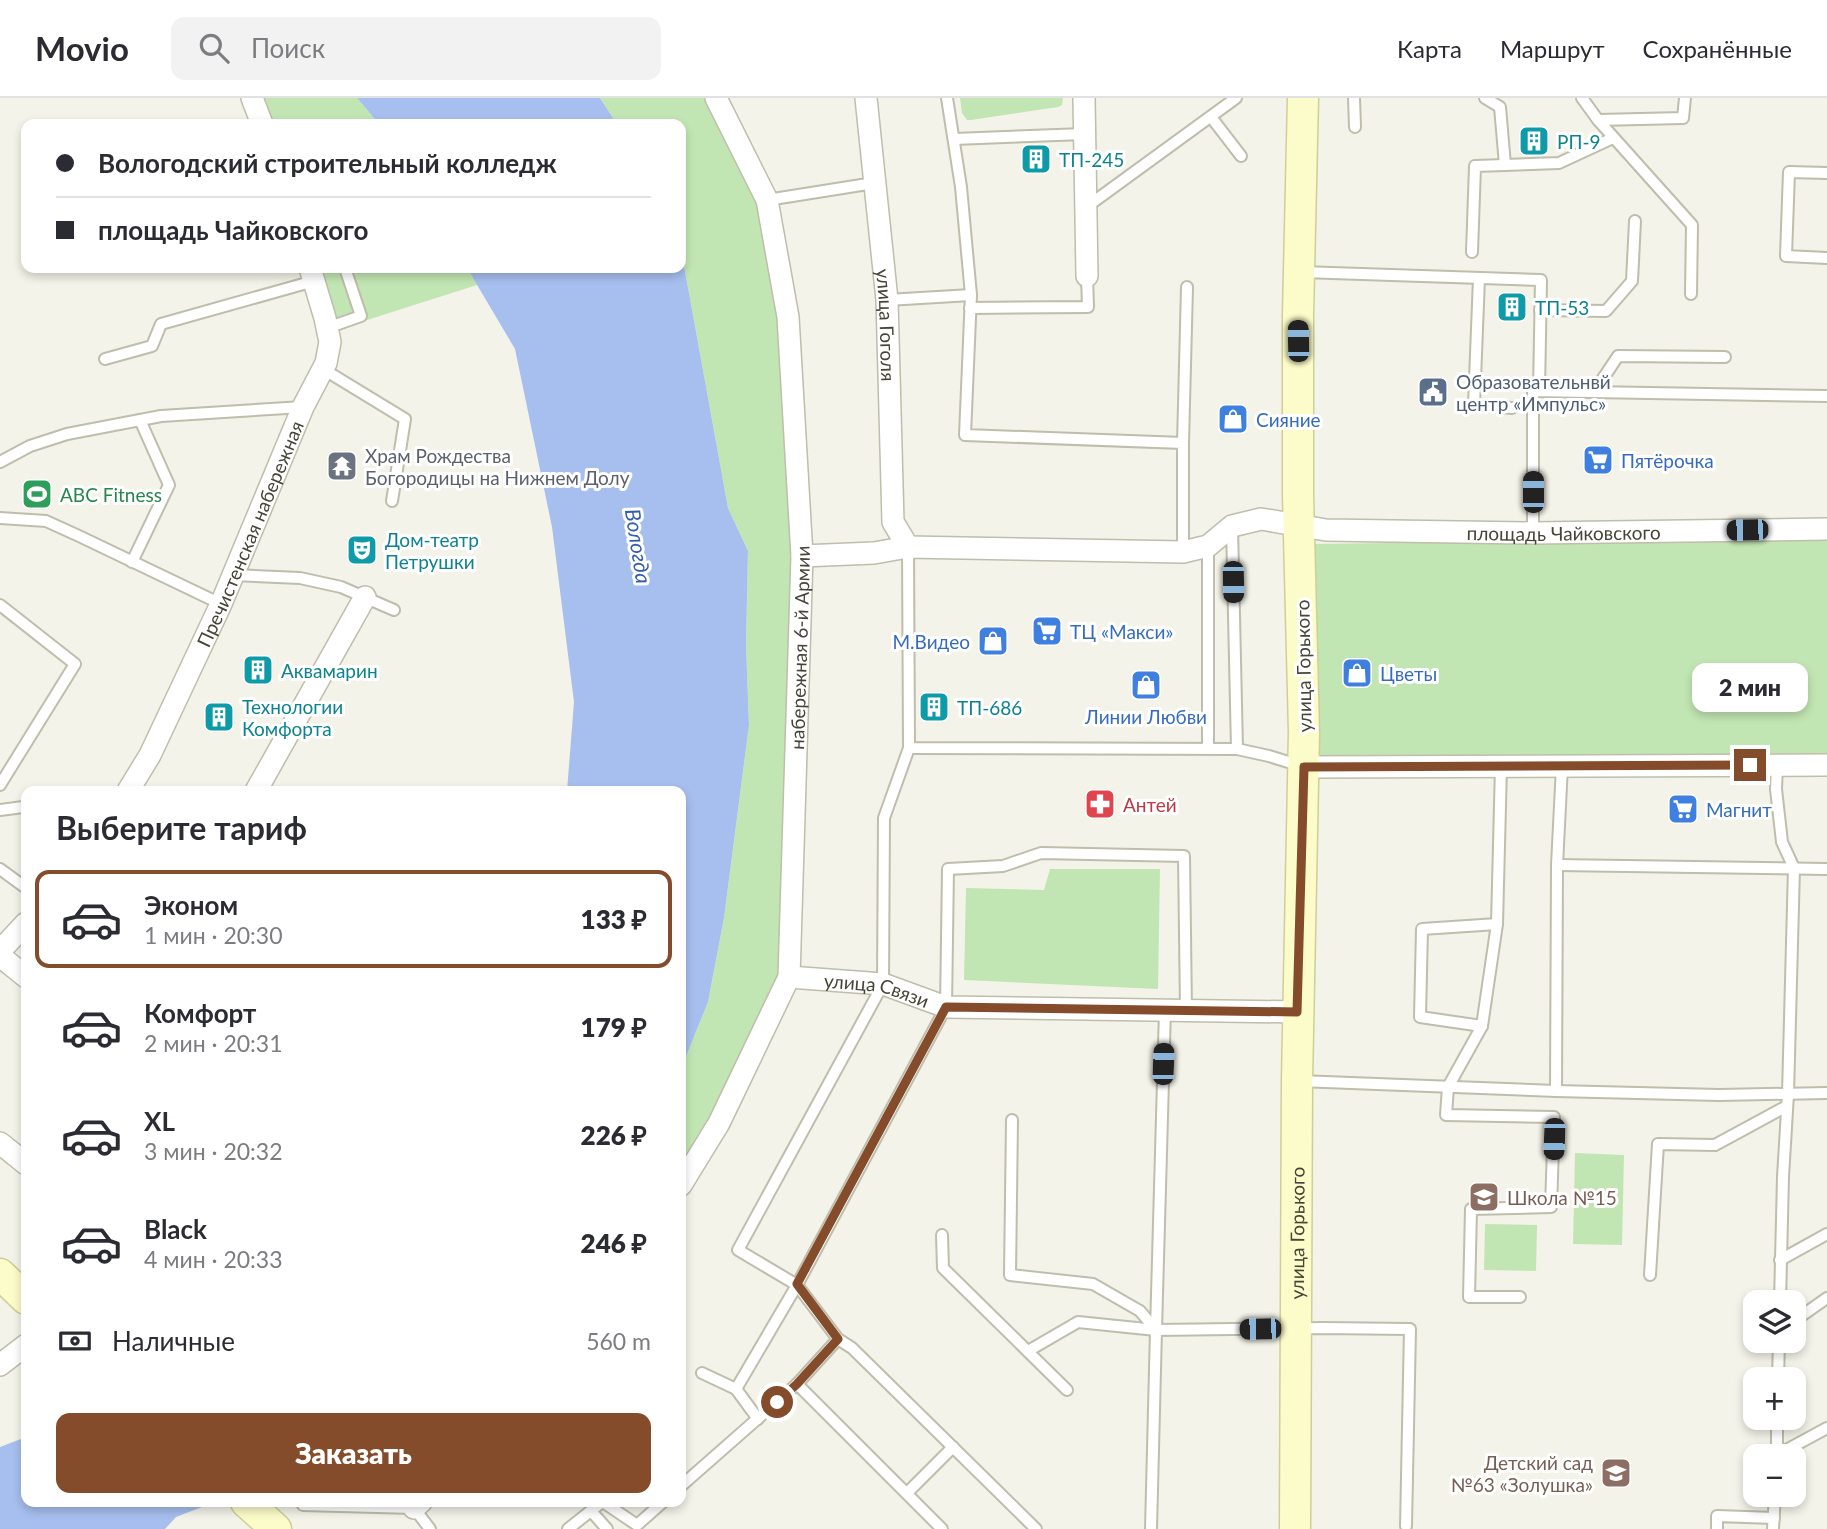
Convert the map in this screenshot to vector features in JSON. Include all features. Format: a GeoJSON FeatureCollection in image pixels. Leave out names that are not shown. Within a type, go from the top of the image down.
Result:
{"type":"FeatureCollection","features":[{"type":"Feature","properties":{"kind":"street"},"geometry":{"type":"LineString","coordinates":[[252,98],[260,119]]}},
{"type":"Feature","properties":{"kind":"street","name":"набережная 6-й Армии"},"geometry":{"type":"LineString","coordinates":[[686,1177],[719,1123],[789,977],[802,556],[788,317],[767,201],[716,98]]}},
{"type":"Feature","properties":{"kind":"street","name":"улица Гоголя"},"geometry":{"type":"LineString","coordinates":[[866,98],[887,300],[893,522],[908,547]]}},
{"type":"Feature","properties":{"kind":"street"},"geometry":{"type":"LineString","coordinates":[[1084,98],[1087,276]]}},
{"type":"Feature","properties":{"kind":"street","name":"улица Горького"},"geometry":{"type":"LineString","coordinates":[[1295,1529],[1297,1012],[1304,767],[1298,315],[1303,98]]}},
{"type":"Feature","properties":{"kind":"street","name":"Пречистенская набережная"},"geometry":{"type":"LineString","coordinates":[[131,786],[150,755],[221,604],[303,407],[326,363],[330,342],[312,275]]}},
{"type":"Feature","properties":{"kind":"street","name":"площадь Чайковского"},"geometry":{"type":"LineString","coordinates":[[1232,526],[1261,519],[1326,530],[1533,533],[1827,529]]}},
{"type":"Feature","properties":{"kind":"street"},"geometry":{"type":"LineString","coordinates":[[802,556],[874,553],[908,547],[1183,552],[1208,547],[1232,526]]}},
{"type":"Feature","properties":{"kind":"street"},"geometry":{"type":"LineString","coordinates":[[259,786],[365,597]]}},
{"type":"Feature","properties":{"kind":"street"},"geometry":{"type":"LineString","coordinates":[[1304,767],[1827,765]]}},
{"type":"Feature","properties":{"kind":"street"},"geometry":{"type":"LineString","coordinates":[[21,929],[0,953],[21,972]]}},
{"type":"Feature","properties":{"kind":"street","name":"улица Связи"},"geometry":{"type":"LineString","coordinates":[[789,977],[883,984],[946,1007],[1297,1012]]}},
{"type":"Feature","properties":{"kind":"street"},"geometry":{"type":"LineString","coordinates":[[0,1143],[21,1160]]}},
{"type":"Feature","properties":{"kind":"street"},"geometry":{"type":"LineString","coordinates":[[0,1274],[21,1293]]}},
{"type":"Feature","properties":{"kind":"street"},"geometry":{"type":"LineString","coordinates":[[0,1365],[21,1349]]}},
{"type":"Feature","properties":{"kind":"street"},"geometry":{"type":"LineString","coordinates":[[252,1507],[276,1529]]}},
{"type":"Feature","properties":{"kind":"lane"},"geometry":{"type":"LineString","coordinates":[[947,98],[961,187],[971,295],[965,435],[1183,443]]}},
{"type":"Feature","properties":{"kind":"lane"},"geometry":{"type":"LineString","coordinates":[[1085,208],[1236,98]]}},
{"type":"Feature","properties":{"kind":"lane"},"geometry":{"type":"LineString","coordinates":[[1354,98],[1355,127]]}},
{"type":"Feature","properties":{"kind":"lane"},"geometry":{"type":"LineString","coordinates":[[1485,98],[1500,107],[1505,165]]}},
{"type":"Feature","properties":{"kind":"lane"},"geometry":{"type":"LineString","coordinates":[[1582,98],[1613,138],[1692,225],[1692,294]]}},
{"type":"Feature","properties":{"kind":"lane"},"geometry":{"type":"LineString","coordinates":[[1598,120],[1684,118],[1685,98]]}},
{"type":"Feature","properties":{"kind":"lane"},"geometry":{"type":"LineString","coordinates":[[1211,117],[1241,156]]}},
{"type":"Feature","properties":{"kind":"lane"},"geometry":{"type":"LineString","coordinates":[[954,139],[1084,134]]}},
{"type":"Feature","properties":{"kind":"lane"},"geometry":{"type":"LineString","coordinates":[[1472,252],[1475,166],[1559,163],[1613,138]]}},
{"type":"Feature","properties":{"kind":"lane"},"geometry":{"type":"LineString","coordinates":[[1827,173],[1789,172],[1786,256],[1827,258]]}},
{"type":"Feature","properties":{"kind":"lane"},"geometry":{"type":"LineString","coordinates":[[767,201],[874,183]]}},
{"type":"Feature","properties":{"kind":"lane"},"geometry":{"type":"LineString","coordinates":[[1540,310],[1606,311],[1632,281],[1635,222]]}},
{"type":"Feature","properties":{"kind":"lane"},"geometry":{"type":"LineString","coordinates":[[1300,272],[1541,281],[1539,391]]}},
{"type":"Feature","properties":{"kind":"lane"},"geometry":{"type":"LineString","coordinates":[[327,328],[361,316],[347,273]]}},
{"type":"Feature","properties":{"kind":"lane"},"geometry":{"type":"LineString","coordinates":[[105,359],[152,346],[161,324],[312,275]]}},
{"type":"Feature","properties":{"kind":"lane"},"geometry":{"type":"LineString","coordinates":[[970,308],[1088,307],[1087,276]]}},
{"type":"Feature","properties":{"kind":"lane"},"geometry":{"type":"LineString","coordinates":[[1479,278],[1474,405],[1512,408]]}},
{"type":"Feature","properties":{"kind":"lane"},"geometry":{"type":"LineString","coordinates":[[1183,552],[1187,288]]}},
{"type":"Feature","properties":{"kind":"lane"},"geometry":{"type":"LineString","coordinates":[[887,300],[971,295]]}},
{"type":"Feature","properties":{"kind":"lane"},"geometry":{"type":"LineString","coordinates":[[1594,392],[1618,356],[1725,357]]}},
{"type":"Feature","properties":{"kind":"lane"},"geometry":{"type":"LineString","coordinates":[[323,369],[405,419],[391,501]]}},
{"type":"Feature","properties":{"kind":"lane"},"geometry":{"type":"LineString","coordinates":[[1533,533],[1533,391],[1827,396]]}},
{"type":"Feature","properties":{"kind":"lane"},"geometry":{"type":"LineString","coordinates":[[0,462],[30,446],[67,434],[161,416],[303,407]]}},
{"type":"Feature","properties":{"kind":"lane"},"geometry":{"type":"LineString","coordinates":[[132,562],[169,485],[140,420]]}},
{"type":"Feature","properties":{"kind":"lane"},"geometry":{"type":"LineString","coordinates":[[0,518],[46,521],[221,604]]}},
{"type":"Feature","properties":{"kind":"lane"},"geometry":{"type":"LineString","coordinates":[[1232,526],[1237,748]]}},
{"type":"Feature","properties":{"kind":"lane"},"geometry":{"type":"LineString","coordinates":[[908,547],[909,748],[884,818],[883,984],[738,1250],[797,1284],[838,1339],[852,1348],[1036,1529]]}},
{"type":"Feature","properties":{"kind":"lane"},"geometry":{"type":"LineString","coordinates":[[1208,547],[1208,748]]}},
{"type":"Feature","properties":{"kind":"lane"},"geometry":{"type":"LineString","coordinates":[[233,575],[300,578],[341,587],[394,610]]}},
{"type":"Feature","properties":{"kind":"lane"},"geometry":{"type":"LineString","coordinates":[[0,605],[75,664],[0,785]]}},
{"type":"Feature","properties":{"kind":"lane"},"geometry":{"type":"LineString","coordinates":[[909,748],[1237,748],[1304,767]]}},
{"type":"Feature","properties":{"kind":"lane"},"geometry":{"type":"LineString","coordinates":[[1776,765],[1782,842],[1794,868],[1780,1290]]}},
{"type":"Feature","properties":{"kind":"lane"},"geometry":{"type":"LineString","coordinates":[[1501,766],[1497,923],[1482,1026],[1448,1087],[1446,1115],[1554,1117],[1551,1208],[1471,1209],[1469,1297],[1520,1297]]}},
{"type":"Feature","properties":{"kind":"lane"},"geometry":{"type":"LineString","coordinates":[[1556,1091],[1557,865],[1562,766]]}},
{"type":"Feature","properties":{"kind":"lane"},"geometry":{"type":"LineString","coordinates":[[0,810],[21,807]]}},
{"type":"Feature","properties":{"kind":"lane"},"geometry":{"type":"LineString","coordinates":[[736,1388],[797,1284],[946,1007],[948,869],[1003,866],[1041,853],[1184,856],[1156,1330],[1151,1529]]}},
{"type":"Feature","properties":{"kind":"lane"},"geometry":{"type":"LineString","coordinates":[[1557,865],[1827,869]]}},
{"type":"Feature","properties":{"kind":"lane"},"geometry":{"type":"LineString","coordinates":[[0,869],[21,884]]}},
{"type":"Feature","properties":{"kind":"lane"},"geometry":{"type":"LineString","coordinates":[[1482,1026],[1420,1017],[1422,929],[1497,923]]}},
{"type":"Feature","properties":{"kind":"lane"},"geometry":{"type":"LineString","coordinates":[[1297,1081],[1719,1095],[1827,1093]]}},
{"type":"Feature","properties":{"kind":"lane"},"geometry":{"type":"LineString","coordinates":[[1650,1275],[1658,1144],[1715,1145],[1787,1106]]}},
{"type":"Feature","properties":{"kind":"lane"},"geometry":{"type":"LineString","coordinates":[[1012,1121],[1010,1275],[1093,1284],[1140,1311],[1156,1330]]}},
{"type":"Feature","properties":{"kind":"lane"},"geometry":{"type":"LineString","coordinates":[[1780,1260],[1827,1234]]}},
{"type":"Feature","properties":{"kind":"lane"},"geometry":{"type":"LineString","coordinates":[[942,1235],[943,1268],[1067,1390]]}},
{"type":"Feature","properties":{"kind":"lane"},"geometry":{"type":"LineString","coordinates":[[1806,1313],[1827,1298]]}},
{"type":"Feature","properties":{"kind":"lane"},"geometry":{"type":"LineString","coordinates":[[1028,1352],[1078,1322],[1156,1330],[1410,1329],[1406,1526]]}},
{"type":"Feature","properties":{"kind":"lane"},"geometry":{"type":"LineString","coordinates":[[686,1482],[797,1384],[838,1339]]}},
{"type":"Feature","properties":{"kind":"lane"},"geometry":{"type":"LineString","coordinates":[[702,1373],[736,1388],[758,1419]]}},
{"type":"Feature","properties":{"kind":"lane"},"geometry":{"type":"LineString","coordinates":[[797,1384],[942,1529]]}},
{"type":"Feature","properties":{"kind":"lane"},"geometry":{"type":"LineString","coordinates":[[1797,1444],[1827,1428]]}},
{"type":"Feature","properties":{"kind":"lane"},"geometry":{"type":"LineString","coordinates":[[906,1493],[953,1447]]}},
{"type":"Feature","properties":{"kind":"lane"},"geometry":{"type":"LineString","coordinates":[[418,1507],[430,1529]]}},
{"type":"Feature","properties":{"kind":"lane"},"geometry":{"type":"LineString","coordinates":[[568,1529],[596,1507]]}},
{"type":"Feature","properties":{"kind":"lane"},"geometry":{"type":"LineString","coordinates":[[610,1507],[637,1525],[657,1507]]}},
{"type":"Feature","properties":{"kind":"lane"},"geometry":{"type":"LineString","coordinates":[[591,1511],[607,1529]]}},
{"type":"Feature","properties":{"kind":"lane"},"geometry":{"type":"LineString","coordinates":[[1717,1529],[1717,1517],[1774,1523]]}},
{"type":"Feature","properties":{"kind":"green space"},"geometry":{"type":"Polygon","coordinates":[[[261,98],[357,98],[375,119],[268,119],[261,98]]]}},
{"type":"Feature","properties":{"kind":"green space"},"geometry":{"type":"Polygon","coordinates":[[[600,98],[705,98],[759,203],[779,319],[796,556],[781,975],[713,1119],[686,1163],[686,1057],[708,1002],[724,918],[749,725],[746,645],[748,551],[728,508],[685,273],[686,119],[614,119],[600,98]]]}},
{"type":"Feature","properties":{"kind":"green space"},"geometry":{"type":"Polygon","coordinates":[[[960,98],[1063,98],[1062,105],[1058,107],[967,120],[962,113],[960,98]]]}},
{"type":"Feature","properties":{"kind":"green space"},"geometry":{"type":"Polygon","coordinates":[[[313,273],[470,273],[477,285],[364,321],[334,316],[313,273]]]}},
{"type":"Feature","properties":{"kind":"green space"},"geometry":{"type":"Polygon","coordinates":[[[1827,537],[1827,758],[1319,759],[1315,544],[1827,537]]]}},
{"type":"Feature","properties":{"kind":"green space"},"geometry":{"type":"Polygon","coordinates":[[[1050,869],[1160,869],[1158,989],[964,980],[966,888],[1044,890],[1050,869]]]}},
{"type":"Feature","properties":{"kind":"green space"},"geometry":{"type":"Polygon","coordinates":[[[1575,1153],[1624,1155],[1622,1245],[1573,1244],[1575,1153]]]}},
{"type":"Feature","properties":{"kind":"green space"},"geometry":{"type":"Polygon","coordinates":[[[1485,1224],[1537,1225],[1536,1271],[1484,1270],[1485,1224]]]}},
{"type":"Feature","properties":{"kind":"water"},"geometry":{"type":"Polygon","coordinates":[[[357,98],[600,98],[614,119],[375,119],[357,98]]]}},
{"type":"Feature","properties":{"kind":"water","name":"Вологда"},"geometry":{"type":"Polygon","coordinates":[[[470,273],[685,273],[728,508],[748,551],[746,645],[749,725],[724,918],[708,1002],[686,1057],[686,786],[567,786],[574,702],[552,527],[515,349],[470,273]]]}},
{"type":"Feature","properties":{"kind":"water"},"geometry":{"type":"Polygon","coordinates":[[[21,1439],[21,1507],[202,1507],[176,1517],[165,1529],[0,1529],[0,1447],[21,1439]]]}},
{"type":"Feature","properties":{"kind":"place","name":"РП-9"},"geometry":{"type":"Point","coordinates":[1534,141]}},
{"type":"Feature","properties":{"kind":"place","name":"ТП-245"},"geometry":{"type":"Point","coordinates":[1036,159]}},
{"type":"Feature","properties":{"kind":"place","name":"ТП-53"},"geometry":{"type":"Point","coordinates":[1512,307]}},
{"type":"Feature","properties":{"kind":"place","name":"Образовательнвй центр «Импульс»"},"geometry":{"type":"Point","coordinates":[1433,392]}},
{"type":"Feature","properties":{"kind":"place","name":"Сияние"},"geometry":{"type":"Point","coordinates":[1233,419]}},
{"type":"Feature","properties":{"kind":"place","name":"Пятёрочка"},"geometry":{"type":"Point","coordinates":[1598,460]}},
{"type":"Feature","properties":{"kind":"place","name":"Храм Рождества Богородицы на Нижнем Долу"},"geometry":{"type":"Point","coordinates":[342,466]}},
{"type":"Feature","properties":{"kind":"place","name":"ABC Fitness"},"geometry":{"type":"Point","coordinates":[37,494]}},
{"type":"Feature","properties":{"kind":"place","name":"Дом-театр Петрушки"},"geometry":{"type":"Point","coordinates":[362,550]}},
{"type":"Feature","properties":{"kind":"place","name":"ТЦ «Макси»"},"geometry":{"type":"Point","coordinates":[1047,631]}},
{"type":"Feature","properties":{"kind":"place","name":"М.Видео"},"geometry":{"type":"Point","coordinates":[993,641]}},
{"type":"Feature","properties":{"kind":"place","name":"Аквамарин"},"geometry":{"type":"Point","coordinates":[258,670]}},
{"type":"Feature","properties":{"kind":"place","name":"Цветы"},"geometry":{"type":"Point","coordinates":[1357,673]}},
{"type":"Feature","properties":{"kind":"place","name":"Линии Любви"},"geometry":{"type":"Point","coordinates":[1146,685]}},
{"type":"Feature","properties":{"kind":"place","name":"ТП-686"},"geometry":{"type":"Point","coordinates":[934,707]}},
{"type":"Feature","properties":{"kind":"place","name":"Технологии Комфорта"},"geometry":{"type":"Point","coordinates":[219,717]}},
{"type":"Feature","properties":{"kind":"place","name":"Антей"},"geometry":{"type":"Point","coordinates":[1100,804]}},
{"type":"Feature","properties":{"kind":"place","name":"Магнит"},"geometry":{"type":"Point","coordinates":[1683,809]}},
{"type":"Feature","properties":{"kind":"place","name":"Школа №15"},"geometry":{"type":"Point","coordinates":[1484,1197]}},
{"type":"Feature","properties":{"kind":"place","name":"Детский сад №63 «Золушка»"},"geometry":{"type":"Point","coordinates":[1616,1473]}},
{"type":"Feature","properties":{"kind":"route"},"geometry":{"type":"LineString","coordinates":[[777,1402],[838,1339],[797,1284],[946,1007],[1297,1012],[1304,767],[1750,765]]}}]}
